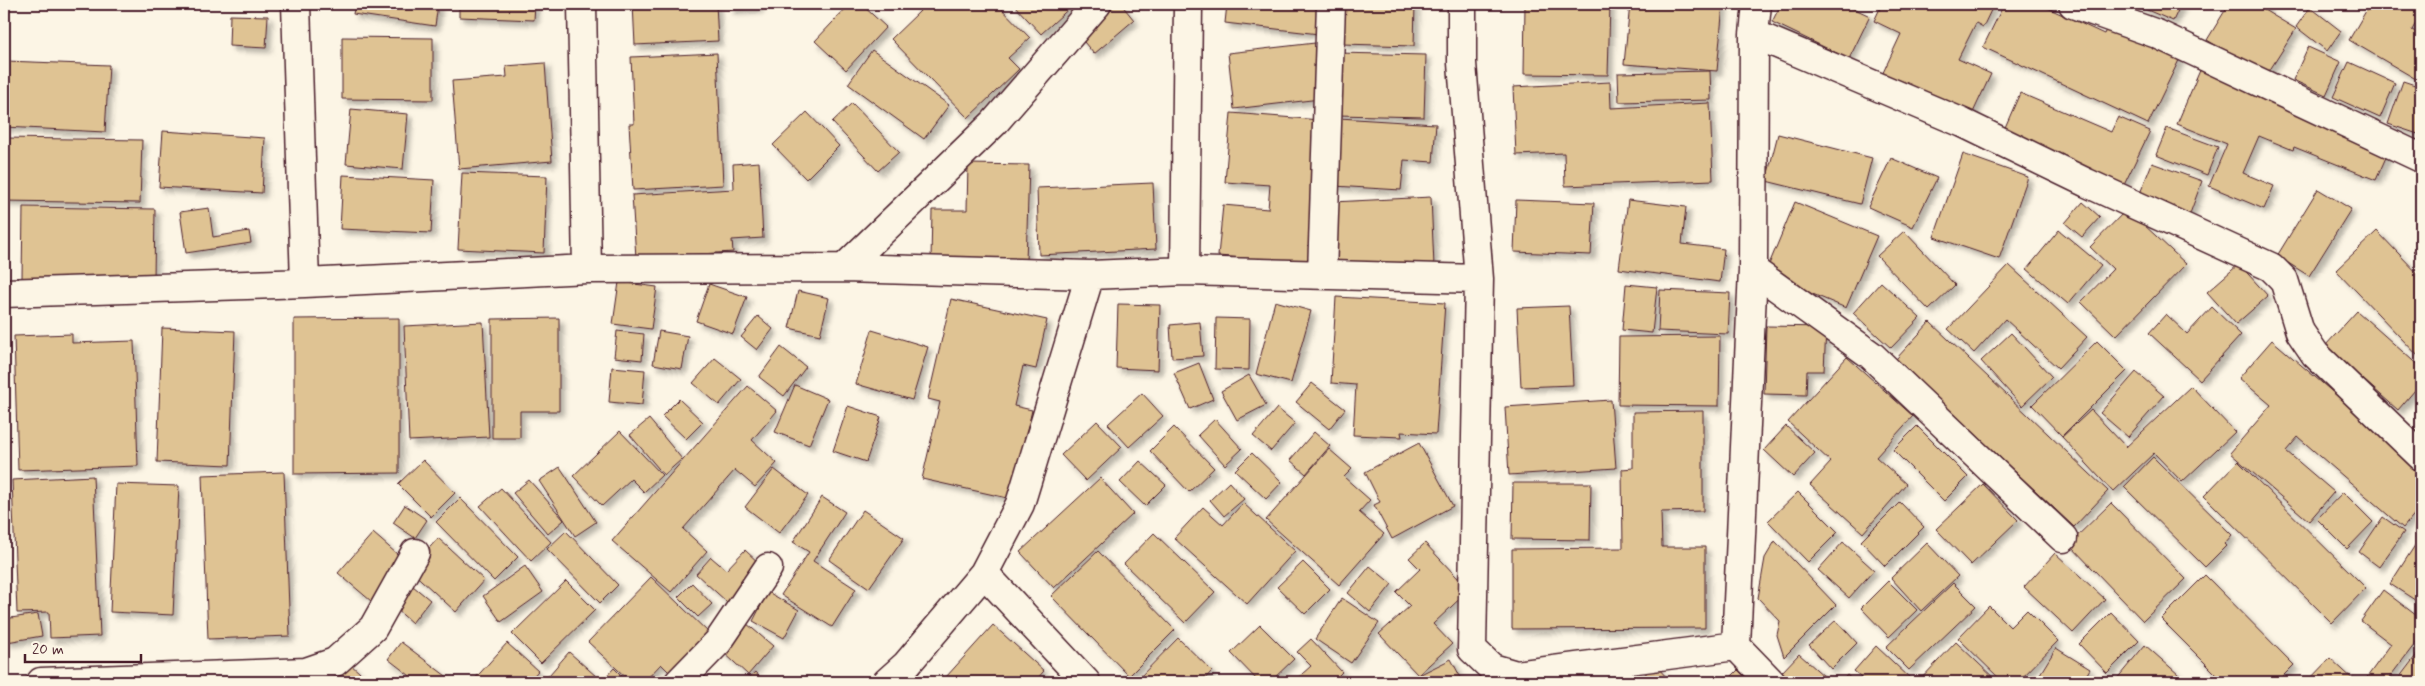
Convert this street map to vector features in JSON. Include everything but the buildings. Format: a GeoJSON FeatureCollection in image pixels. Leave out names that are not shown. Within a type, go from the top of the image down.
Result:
{"type":"FeatureCollection","features":[{"type":"Feature","properties":{"kind":"street"},"geometry":{"type":"LineString","coordinates":[[296,4],[305,283]]}},
{"type":"Feature","properties":{"kind":"street"},"geometry":{"type":"LineString","coordinates":[[582,4],[587,269]]}},
{"type":"Feature","properties":{"kind":"street"},"geometry":{"type":"LineString","coordinates":[[844,268],[994,123],[1097,4]]}},
{"type":"Feature","properties":{"kind":"street"},"geometry":{"type":"LineString","coordinates":[[1185,271],[1188,4]]}},
{"type":"Feature","properties":{"kind":"street"},"geometry":{"type":"LineString","coordinates":[[1322,274],[1330,4]]}},
{"type":"Feature","properties":{"kind":"street"},"geometry":{"type":"LineString","coordinates":[[1462,4],[1462,63],[1479,279],[1472,649],[1492,668],[1516,675],[1736,646]]}},
{"type":"Feature","properties":{"kind":"street"},"geometry":{"type":"LineString","coordinates":[[1756,4],[1754,34],[1753,270],[1736,646],[1771,682]]}},
{"type":"Feature","properties":{"kind":"street"},"geometry":{"type":"LineString","coordinates":[[2073,4],[2157,34],[2421,158]]}},
{"type":"Feature","properties":{"kind":"street"},"geometry":{"type":"LineString","coordinates":[[1754,34],[1963,123],[2087,183],[2270,267],[2284,280],[2300,332],[2315,354],[2421,456]]}},
{"type":"Feature","properties":{"kind":"street"},"geometry":{"type":"LineString","coordinates":[[4,293],[305,283],[587,269],[844,268],[1090,275],[1185,271],[1479,279]]}},
{"type":"Feature","properties":{"kind":"street"},"geometry":{"type":"LineString","coordinates":[[1753,270],[1871,355],[2063,538]]}},
{"type":"Feature","properties":{"kind":"street"},"geometry":{"type":"LineString","coordinates":[[887,682],[906,664],[984,573],[1020,504],[1090,275]]}},
{"type":"Feature","properties":{"kind":"street"},"geometry":{"type":"LineString","coordinates":[[41,682],[306,672],[335,662],[373,628],[415,553]]}},
{"type":"Feature","properties":{"kind":"street"},"geometry":{"type":"LineString","coordinates":[[679,682],[718,642],[768,568]]}},
{"type":"Feature","properties":{"kind":"street"},"geometry":{"type":"LineString","coordinates":[[984,573],[1086,682]]}}]}
